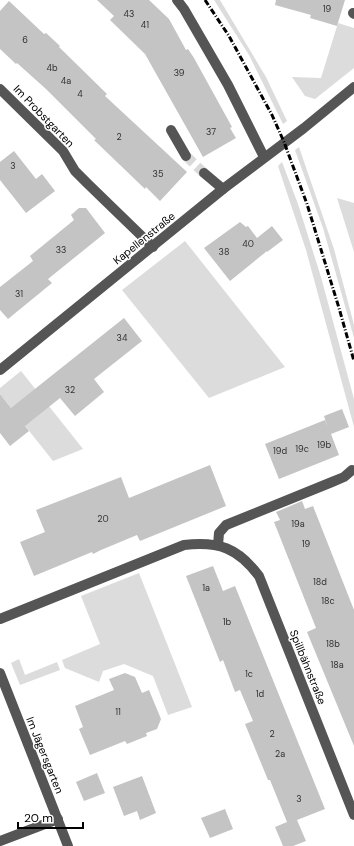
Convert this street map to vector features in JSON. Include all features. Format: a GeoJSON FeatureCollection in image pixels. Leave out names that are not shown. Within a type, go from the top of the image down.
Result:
{"type":"FeatureCollection","features":[{"type":"Feature","properties":{"kind":"street"},"geometry":{"type":"LineString","coordinates":[[177,0],[184,9],[228,85],[264,157]]}},
{"type":"Feature","properties":{"kind":"street","name":"Kapellenstraße"},"geometry":{"type":"LineString","coordinates":[[0,370],[223,189],[304,128],[354,87]]}},
{"type":"Feature","properties":{"kind":"street","name":"Im Probstgarten"},"geometry":{"type":"LineString","coordinates":[[0,89],[63,151],[75,171],[153,247]]}},
{"type":"Feature","properties":{"kind":"street"},"geometry":{"type":"LineString","coordinates":[[172,130],[186,156]]}},
{"type":"Feature","properties":{"kind":"street"},"geometry":{"type":"LineString","coordinates":[[204,173],[223,189]]}},
{"type":"Feature","properties":{"kind":"street"},"geometry":{"type":"LineString","coordinates":[[218,546],[219,533],[226,525],[332,482],[352,470]]}},
{"type":"Feature","properties":{"kind":"street","name":"Spillbähnstraße"},"geometry":{"type":"LineString","coordinates":[[0,620],[184,545],[197,544],[218,546],[234,551],[250,564],[259,576],[354,815]]}},
{"type":"Feature","properties":{"kind":"street","name":"Im Jägersgarten"},"geometry":{"type":"LineString","coordinates":[[1,680],[68,846]]}},
{"type":"Feature","properties":{"kind":"street"},"geometry":{"type":"LineString","coordinates":[[0,841],[58,819]]}},
{"type":"Feature","properties":{"kind":"shaded area"},"geometry":{"type":"Polygon","coordinates":[[[214,0],[220,0],[266,77],[287,121],[283,124],[249,55],[214,0]]]}},
{"type":"Feature","properties":{"kind":"shaded area"},"geometry":{"type":"Polygon","coordinates":[[[338,23],[354,28],[354,68],[315,99],[305,96],[292,77],[321,78],[338,23]]]}},
{"type":"Feature","properties":{"kind":"shaded area"},"geometry":{"type":"Polygon","coordinates":[[[299,147],[334,249],[354,325],[354,338],[323,228],[295,150],[299,147]]]}},
{"type":"Feature","properties":{"kind":"shaded area"},"geometry":{"type":"Polygon","coordinates":[[[282,162],[298,204],[321,277],[354,399],[354,427],[306,250],[278,166],[282,162]]]}},
{"type":"Feature","properties":{"kind":"shaded area"},"geometry":{"type":"Polygon","coordinates":[[[337,198],[354,203],[354,252],[337,198]]]}},
{"type":"Feature","properties":{"kind":"shaded area"},"geometry":{"type":"Polygon","coordinates":[[[185,241],[285,367],[209,398],[122,290],[185,241]]]}},
{"type":"Feature","properties":{"kind":"shaded area"},"geometry":{"type":"Polygon","coordinates":[[[21,371],[83,449],[53,461],[0,394],[0,388],[21,371]]]}},
{"type":"Feature","properties":{"kind":"shaded area"},"geometry":{"type":"Polygon","coordinates":[[[139,573],[192,707],[168,715],[153,676],[124,664],[103,671],[99,682],[65,668],[62,660],[100,644],[81,596],[139,573]]]}},
{"type":"Feature","properties":{"kind":"shaded area"},"geometry":{"type":"Polygon","coordinates":[[[19,659],[25,675],[57,662],[60,670],[20,685],[11,663],[19,659]]]}},
{"type":"Feature","properties":{"kind":"building"},"geometry":{"type":"Polygon","coordinates":[[[97,0],[149,0],[169,19],[186,50],[188,49],[194,58],[232,127],[230,128],[236,138],[203,157],[145,54],[110,20],[114,16],[97,0]]]}},
{"type":"Feature","properties":{"kind":"building"},"geometry":{"type":"Polygon","coordinates":[[[276,0],[345,0],[337,26],[310,18],[311,15],[275,5],[276,0]]]}},
{"type":"Feature","properties":{"kind":"building"},"geometry":{"type":"Polygon","coordinates":[[[9,1],[44,34],[46,33],[60,46],[59,47],[107,94],[105,96],[187,172],[160,201],[146,187],[145,189],[94,140],[96,139],[46,89],[0,49],[0,11],[9,1]]]}},
{"type":"Feature","properties":{"kind":"building"},"geometry":{"type":"Polygon","coordinates":[[[14,151],[36,179],[42,174],[55,191],[26,213],[0,180],[0,162],[14,151]]]}},
{"type":"Feature","properties":{"kind":"building"},"geometry":{"type":"Polygon","coordinates":[[[79,208],[86,208],[105,233],[48,279],[52,283],[8,319],[0,310],[0,287],[33,261],[30,256],[74,220],[71,215],[79,208]]]}},
{"type":"Feature","properties":{"kind":"building"},"geometry":{"type":"Polygon","coordinates":[[[240,222],[246,227],[248,226],[257,238],[272,226],[283,240],[230,281],[204,248],[240,222]]]}},
{"type":"Feature","properties":{"kind":"building"},"geometry":{"type":"Polygon","coordinates":[[[124,318],[142,341],[94,379],[104,392],[75,416],[60,398],[25,426],[29,431],[10,446],[0,433],[0,394],[11,408],[124,318]]]}},
{"type":"Feature","properties":{"kind":"building"},"geometry":{"type":"Polygon","coordinates":[[[342,409],[349,427],[331,434],[339,455],[279,479],[265,444],[325,420],[328,428],[324,416],[342,409]]]}},
{"type":"Feature","properties":{"kind":"building"},"geometry":{"type":"Polygon","coordinates":[[[210,465],[226,506],[140,541],[137,535],[93,554],[92,552],[34,576],[20,542],[45,532],[36,510],[121,477],[129,498],[210,465]]]}},
{"type":"Feature","properties":{"kind":"building"},"geometry":{"type":"Polygon","coordinates":[[[302,501],[305,509],[313,506],[354,610],[354,746],[307,632],[316,628],[274,522],[280,520],[276,512],[302,501]]]}},
{"type":"Feature","properties":{"kind":"building"},"geometry":{"type":"Polygon","coordinates":[[[213,566],[223,591],[235,586],[325,809],[297,820],[306,841],[293,846],[283,846],[275,827],[287,822],[245,724],[253,721],[240,690],[235,692],[223,660],[220,662],[186,576],[213,566]]]}},
{"type":"Feature","properties":{"kind":"building"},"geometry":{"type":"Polygon","coordinates":[[[125,673],[135,677],[142,693],[149,690],[161,719],[157,729],[146,733],[147,736],[127,744],[125,741],[90,755],[79,729],[83,727],[75,706],[114,690],[109,679],[125,673]]]}},
{"type":"Feature","properties":{"kind":"building"},"geometry":{"type":"Polygon","coordinates":[[[97,773],[105,793],[84,801],[76,782],[97,773]]]}},
{"type":"Feature","properties":{"kind":"building"},"geometry":{"type":"Polygon","coordinates":[[[142,776],[156,813],[140,820],[137,811],[124,816],[113,787],[142,776]]]}},
{"type":"Feature","properties":{"kind":"building"},"geometry":{"type":"Polygon","coordinates":[[[225,809],[233,829],[210,838],[201,818],[225,809]]]}},
{"type":"Feature","properties":{"kind":"tunnel"},"geometry":{"type":"LineString","coordinates":[[186,156],[204,173]]}},
{"type":"Feature","properties":{"kind":"railway"},"geometry":{"type":"LineString","coordinates":[[205,0],[229,36],[272,115],[284,142],[307,204],[354,361]]}}]}
